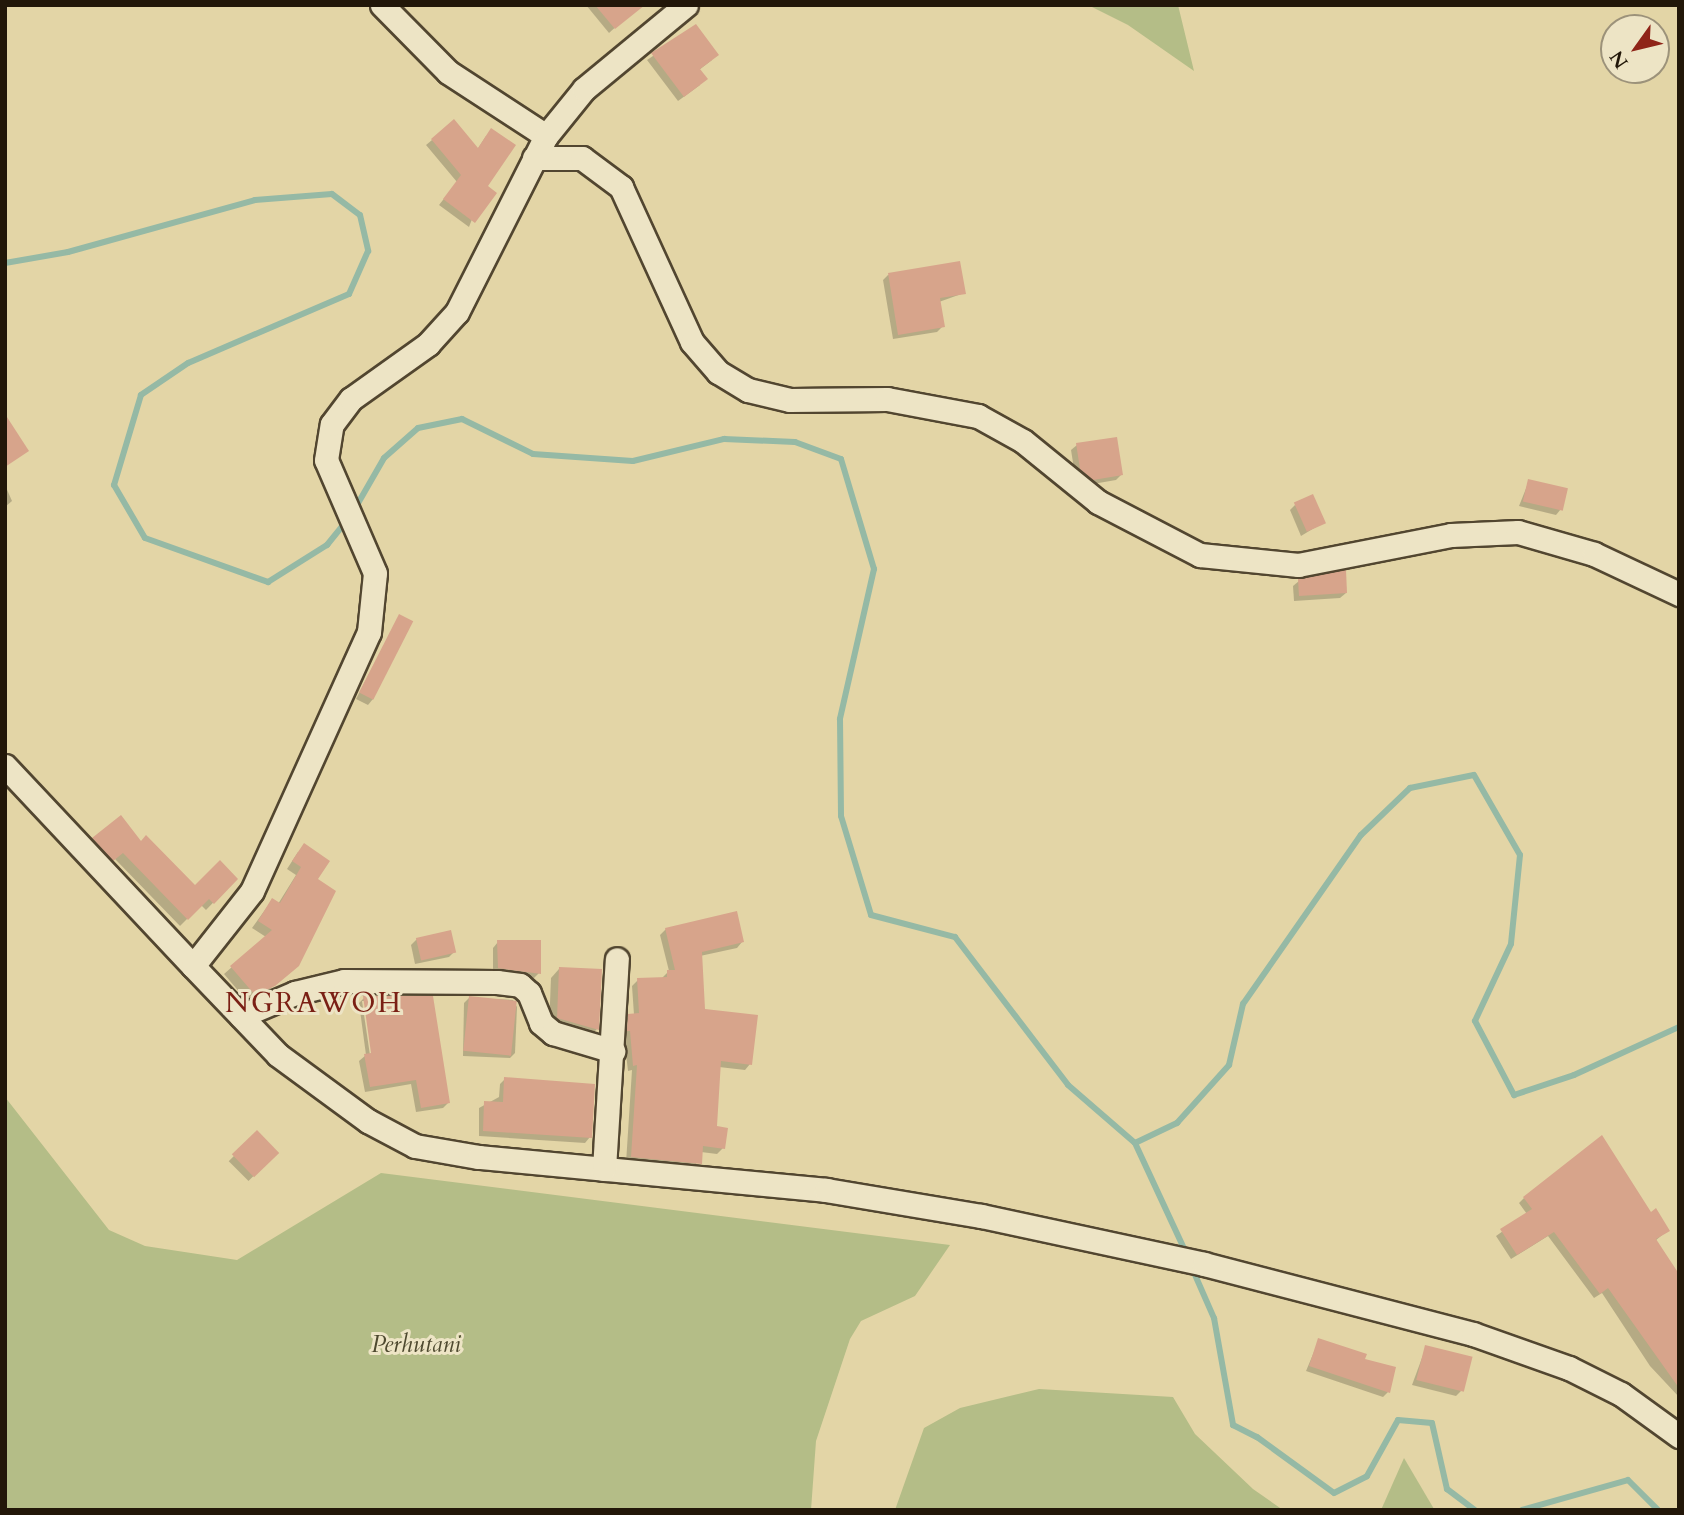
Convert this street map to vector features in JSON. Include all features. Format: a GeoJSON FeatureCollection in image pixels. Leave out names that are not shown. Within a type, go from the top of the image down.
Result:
{"type":"FeatureCollection","features":[{"type":"Feature","properties":{"kind":"street"},"geometry":{"type":"LineString","coordinates":[[382,5],[448,72],[545,136]]}},
{"type":"Feature","properties":{"kind":"street"},"geometry":{"type":"LineString","coordinates":[[193,966],[252,891],[364,645],[373,597],[372,558],[326,460],[332,424],[351,399],[428,344],[457,312],[545,136],[584,89],[686,5]]}},
{"type":"Feature","properties":{"kind":"street"},"geometry":{"type":"LineString","coordinates":[[534,158],[582,158],[621,187],[692,342],[718,372],[766,396],[887,399],[954,408],[998,423],[1098,502],[1200,555],[1298,565],[1451,535],[1518,532],[1594,554],[1679,594]]}},
{"type":"Feature","properties":{"kind":"street"},"geometry":{"type":"LineString","coordinates":[[5,766],[278,1055],[368,1121],[415,1146],[478,1157],[826,1190],[981,1216],[1204,1264],[1474,1334],[1569,1367],[1621,1394],[1679,1436]]}},
{"type":"Feature","properties":{"kind":"street"},"geometry":{"type":"LineString","coordinates":[[604,1169],[617,960]]}},
{"type":"Feature","properties":{"kind":"street"},"geometry":{"type":"LineString","coordinates":[[241,1016],[295,993],[344,981],[497,982],[520,985],[529,992],[541,1023],[553,1033],[613,1051]]}},
{"type":"Feature","properties":{"kind":"green space"},"geometry":{"type":"Polygon","coordinates":[[[1088,5],[1178,5],[1194,71],[1128,25],[1088,5]]]}},
{"type":"Feature","properties":{"kind":"green space","name":"Perhutani"},"geometry":{"type":"Polygon","coordinates":[[[5,1097],[109,1230],[145,1246],[237,1260],[381,1173],[950,1245],[915,1296],[861,1321],[850,1339],[816,1441],[811,1510],[5,1510],[5,1097]]]}},
{"type":"Feature","properties":{"kind":"green space"},"geometry":{"type":"Polygon","coordinates":[[[1039,1389],[1173,1397],[1195,1434],[1253,1489],[1283,1510],[895,1510],[924,1428],[960,1408],[1039,1389]]]}},
{"type":"Feature","properties":{"kind":"green space"},"geometry":{"type":"Polygon","coordinates":[[[1404,1458],[1434,1509],[1434,1510],[1381,1510],[1404,1458]]]}},
{"type":"Feature","properties":{"kind":"building"},"geometry":{"type":"Polygon","coordinates":[[[595,5],[645,5],[615,29],[595,5]]]}},
{"type":"Feature","properties":{"kind":"building"},"geometry":{"type":"Polygon","coordinates":[[[696,24],[719,55],[700,69],[708,79],[684,97],[651,53],[696,24]]]}},
{"type":"Feature","properties":{"kind":"building"},"geometry":{"type":"Polygon","coordinates":[[[454,119],[478,148],[491,128],[516,145],[488,186],[497,193],[475,223],[443,199],[461,175],[431,139],[454,119]]]}},
{"type":"Feature","properties":{"kind":"building"},"geometry":{"type":"Polygon","coordinates":[[[960,261],[966,294],[940,298],[945,327],[898,335],[888,273],[960,261]]]}},
{"type":"Feature","properties":{"kind":"building"},"geometry":{"type":"Polygon","coordinates":[[[5,414],[29,451],[5,467],[5,414]]]}},
{"type":"Feature","properties":{"kind":"building"},"geometry":{"type":"Polygon","coordinates":[[[1117,437],[1123,475],[1093,480],[1080,469],[1076,443],[1117,437]]]}},
{"type":"Feature","properties":{"kind":"building"},"geometry":{"type":"Polygon","coordinates":[[[1528,479],[1568,488],[1563,511],[1523,501],[1528,479]]]}},
{"type":"Feature","properties":{"kind":"building"},"geometry":{"type":"Polygon","coordinates":[[[1313,494],[1326,523],[1307,532],[1294,503],[1313,494]]]}},
{"type":"Feature","properties":{"kind":"building"},"geometry":{"type":"Polygon","coordinates":[[[1346,570],[1347,593],[1299,596],[1298,579],[1346,570]]]}},
{"type":"Feature","properties":{"kind":"building"},"geometry":{"type":"Polygon","coordinates":[[[399,614],[413,621],[373,700],[359,692],[399,614]]]}},
{"type":"Feature","properties":{"kind":"building"},"geometry":{"type":"Polygon","coordinates":[[[121,815],[141,841],[146,835],[195,885],[220,860],[238,879],[214,904],[209,899],[188,920],[123,853],[113,861],[92,838],[121,815]]]}},
{"type":"Feature","properties":{"kind":"building"},"geometry":{"type":"Polygon","coordinates":[[[304,843],[330,861],[318,879],[336,891],[299,966],[275,986],[255,995],[230,966],[272,930],[258,921],[272,898],[280,903],[301,867],[292,861],[304,843]]]}},
{"type":"Feature","properties":{"kind":"building"},"geometry":{"type":"Polygon","coordinates":[[[737,911],[744,942],[702,952],[705,1009],[758,1015],[752,1065],[721,1061],[717,1126],[728,1128],[725,1149],[703,1146],[702,1164],[631,1157],[637,1065],[633,1066],[630,1031],[627,1031],[628,1014],[639,1013],[637,978],[667,977],[667,970],[675,970],[665,928],[737,911]]]}},
{"type":"Feature","properties":{"kind":"building"},"geometry":{"type":"Polygon","coordinates":[[[451,930],[456,952],[421,961],[416,938],[451,930]]]}},
{"type":"Feature","properties":{"kind":"building"},"geometry":{"type":"Polygon","coordinates":[[[497,940],[541,940],[541,974],[498,968],[497,940]]]}},
{"type":"Feature","properties":{"kind":"building"},"geometry":{"type":"Polygon","coordinates":[[[559,967],[602,969],[599,1030],[557,1018],[559,967]]]}},
{"type":"Feature","properties":{"kind":"building"},"geometry":{"type":"Polygon","coordinates":[[[363,996],[433,996],[450,1103],[421,1108],[416,1080],[370,1087],[364,1054],[371,1053],[363,996]]]}},
{"type":"Feature","properties":{"kind":"building"},"geometry":{"type":"Polygon","coordinates":[[[469,996],[517,1001],[511,1056],[463,1051],[469,996]]]}},
{"type":"Feature","properties":{"kind":"building"},"geometry":{"type":"Polygon","coordinates":[[[504,1077],[595,1084],[592,1138],[483,1131],[484,1101],[503,1102],[504,1077]]]}},
{"type":"Feature","properties":{"kind":"building"},"geometry":{"type":"Polygon","coordinates":[[[257,1130],[279,1153],[254,1177],[232,1154],[257,1130]]]}},
{"type":"Feature","properties":{"kind":"building"},"geometry":{"type":"Polygon","coordinates":[[[1602,1135],[1651,1212],[1656,1208],[1670,1231],[1656,1239],[1679,1274],[1679,1388],[1608,1288],[1600,1294],[1554,1232],[1517,1255],[1500,1229],[1532,1209],[1523,1197],[1602,1135]]]}},
{"type":"Feature","properties":{"kind":"building"},"geometry":{"type":"Polygon","coordinates":[[[1318,1338],[1367,1354],[1365,1359],[1396,1367],[1390,1393],[1309,1366],[1318,1338]]]}},
{"type":"Feature","properties":{"kind":"building"},"geometry":{"type":"Polygon","coordinates":[[[1425,1345],[1473,1357],[1464,1392],[1416,1380],[1425,1345]]]}},
{"type":"Feature","properties":{"kind":"waterway"},"geometry":{"type":"LineString","coordinates":[[5,263],[68,252],[255,200],[332,194],[360,215],[368,251],[349,294],[188,363],[141,395],[114,485],[145,538],[268,582],[327,545],[347,520]]}},
{"type":"Feature","properties":{"kind":"waterway"},"geometry":{"type":"LineString","coordinates":[[353,512],[384,458],[418,428],[462,419],[533,454],[633,461],[724,439],[795,442],[841,459],[874,569],[840,719],[841,816],[871,915],[955,937],[1068,1085],[1135,1143],[1187,1255]]}},
{"type":"Feature","properties":{"kind":"waterway"},"geometry":{"type":"LineString","coordinates":[[1135,1143],[1177,1123],[1229,1065],[1243,1004],[1361,835],[1410,788],[1474,775],[1520,855],[1511,944],[1475,1021],[1514,1095],[1574,1075],[1679,1027]]}},
{"type":"Feature","properties":{"kind":"waterway"},"geometry":{"type":"LineString","coordinates":[[1192,1268],[1214,1318],[1233,1425],[1257,1437],[1334,1493],[1367,1476],[1398,1420],[1432,1423],[1447,1489],[1475,1510]]}},
{"type":"Feature","properties":{"kind":"waterway"},"geometry":{"type":"LineString","coordinates":[[1522,1510],[1628,1480],[1658,1510]]}},
{"type":"Feature","properties":{"kind":"district","name":"NGRAWOH"},"geometry":{"type":"Point","coordinates":[314,1003]}}]}
